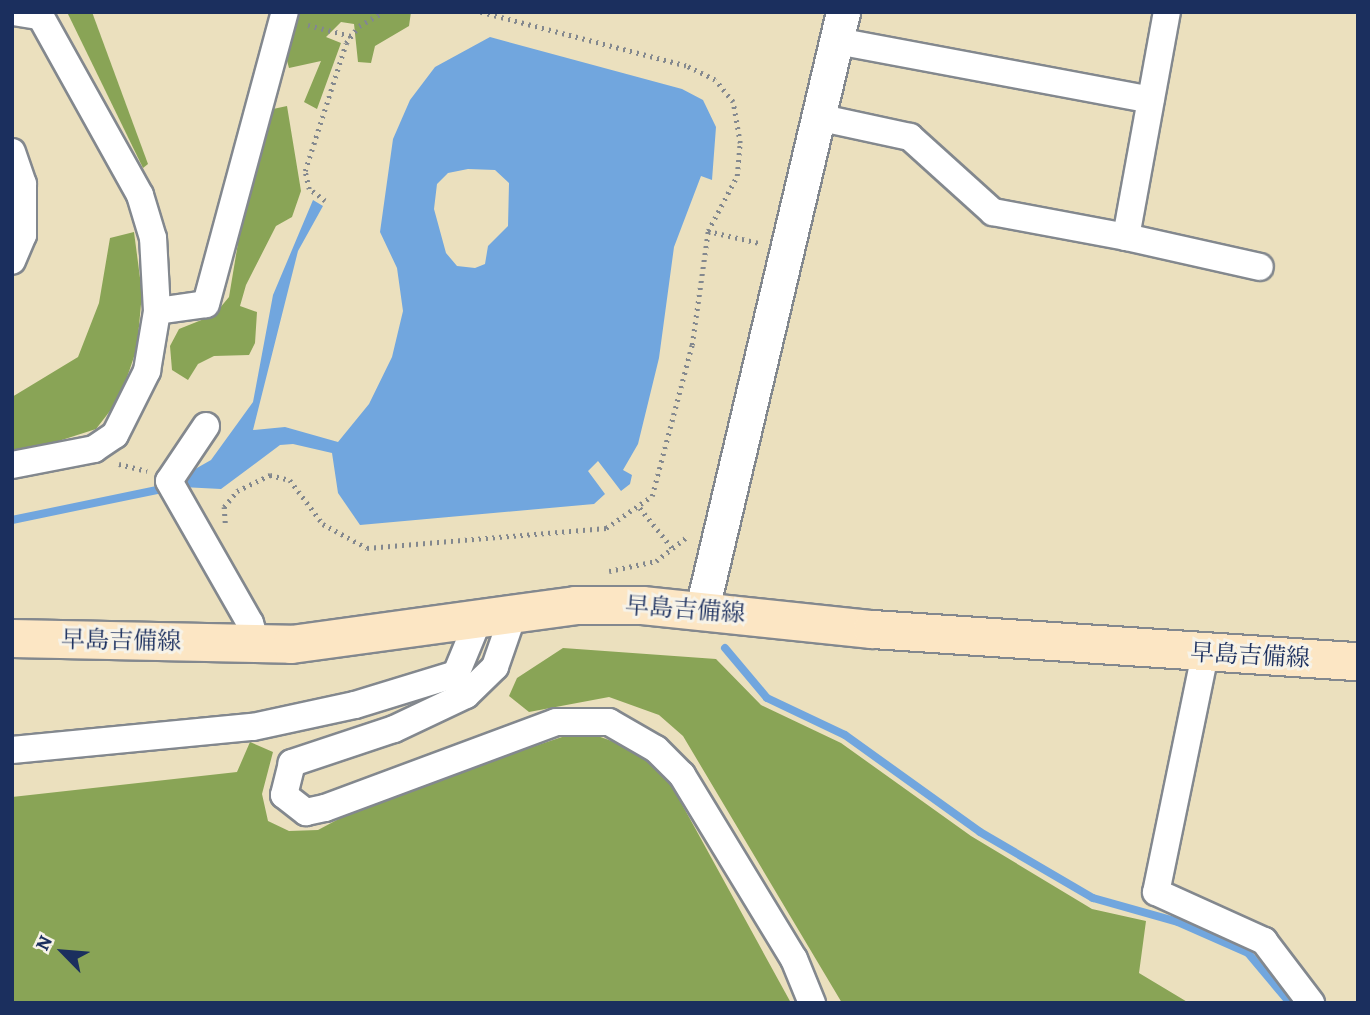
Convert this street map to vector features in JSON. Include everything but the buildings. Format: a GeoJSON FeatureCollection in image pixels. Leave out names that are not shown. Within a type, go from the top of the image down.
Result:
{"type":"FeatureCollection","features":[{"type":"Feature","properties":{"kind":"main road","name":"早島吉備線"},"geometry":{"type":"LineString","coordinates":[[12,638],[256,643],[575,605],[702,610],[1205,654],[1358,661]]}},
{"type":"Feature","properties":{"kind":"street"},"geometry":{"type":"LineString","coordinates":[[1126,237],[1167,12]]}},
{"type":"Feature","properties":{"kind":"street"},"geometry":{"type":"LineString","coordinates":[[12,465],[80,452],[114,435],[135,403],[157,311],[152,238],[140,195],[30,14]]}},
{"type":"Feature","properties":{"kind":"street"},"geometry":{"type":"LineString","coordinates":[[157,311],[206,304],[284,16]]}},
{"type":"Feature","properties":{"kind":"street"},"geometry":{"type":"LineString","coordinates":[[702,610],[822,118],[840,27],[1151,100]]}},
{"type":"Feature","properties":{"kind":"street"},"geometry":{"type":"LineString","coordinates":[[822,118],[910,137],[993,212],[1126,237],[1259,267]]}},
{"type":"Feature","properties":{"kind":"street"},"geometry":{"type":"LineString","coordinates":[[12,152],[23,184],[23,235],[12,261]]}},
{"type":"Feature","properties":{"kind":"street"},"geometry":{"type":"LineString","coordinates":[[206,426],[170,486],[244,611],[256,643]]}},
{"type":"Feature","properties":{"kind":"street"},"geometry":{"type":"LineString","coordinates":[[12,750],[253,727],[355,705],[456,674],[497,614]]}},
{"type":"Feature","properties":{"kind":"street"},"geometry":{"type":"LineString","coordinates":[[497,614],[495,667],[466,695],[394,729],[292,764],[284,795],[306,812],[325,808],[556,722],[609,722],[656,749],[682,775],[794,959],[812,1003]]}},
{"type":"Feature","properties":{"kind":"street"},"geometry":{"type":"LineString","coordinates":[[1205,654],[1156,892],[1264,940],[1311,1003]]}},
{"type":"Feature","properties":{"kind":"path"},"geometry":{"type":"LineString","coordinates":[[325,201],[309,189],[305,171],[351,36],[383,12]]}},
{"type":"Feature","properties":{"kind":"path"},"geometry":{"type":"LineString","coordinates":[[230,536],[224,507],[237,491],[270,475],[290,480],[323,524],[368,548],[583,532],[615,524],[640,508],[652,496],[673,431],[708,231],[737,176],[740,143],[733,102],[715,80],[686,66],[480,12]]}},
{"type":"Feature","properties":{"kind":"path"},"geometry":{"type":"LineString","coordinates":[[284,16],[351,36]]}},
{"type":"Feature","properties":{"kind":"path"},"geometry":{"type":"LineString","coordinates":[[708,231],[762,244]]}},
{"type":"Feature","properties":{"kind":"path"},"geometry":{"type":"LineString","coordinates":[[80,452],[90,466],[130,464],[170,486]]}},
{"type":"Feature","properties":{"kind":"path"},"geometry":{"type":"LineString","coordinates":[[640,508],[674,550]]}},
{"type":"Feature","properties":{"kind":"path"},"geometry":{"type":"LineString","coordinates":[[598,573],[674,550],[695,524]]}},
{"type":"Feature","properties":{"kind":"green space"},"geometry":{"type":"Polygon","coordinates":[[[67,12],[92,12],[148,164],[143,168],[67,12]]]}},
{"type":"Feature","properties":{"kind":"green space"},"geometry":{"type":"Polygon","coordinates":[[[295,12],[411,12],[409,26],[375,46],[371,63],[358,62],[354,24],[341,22],[326,37],[341,43],[317,109],[304,102],[321,61],[289,68],[284,50],[295,12]]]}},
{"type":"Feature","properties":{"kind":"green space"},"geometry":{"type":"Polygon","coordinates":[[[287,106],[301,191],[292,217],[276,226],[246,285],[240,306],[257,312],[255,343],[249,355],[214,356],[198,364],[188,380],[172,370],[170,346],[179,329],[214,315],[229,297],[242,219],[273,109],[287,106]]]}},
{"type":"Feature","properties":{"kind":"green space"},"geometry":{"type":"Polygon","coordinates":[[[134,232],[142,293],[137,348],[120,398],[96,429],[12,456],[12,397],[78,357],[99,303],[110,238],[134,232]]]}},
{"type":"Feature","properties":{"kind":"green space"},"geometry":{"type":"Polygon","coordinates":[[[563,648],[716,659],[761,705],[841,743],[971,836],[1092,909],[1146,921],[1139,973],[1189,1003],[842,1003],[683,736],[659,715],[609,697],[529,712],[509,696],[517,678],[563,648]]]}},
{"type":"Feature","properties":{"kind":"green space"},"geometry":{"type":"Polygon","coordinates":[[[592,734],[640,751],[667,777],[791,1003],[12,1003],[12,797],[237,772],[250,742],[273,752],[262,794],[268,821],[289,831],[318,830],[378,798],[562,737],[592,734]]]}},
{"type":"Feature","properties":{"kind":"water"},"geometry":{"type":"Polygon","coordinates":[[[490,37],[682,89],[703,100],[716,127],[712,180],[701,176],[674,247],[659,358],[638,444],[623,470],[632,475],[630,484],[621,491],[598,461],[588,471],[605,494],[594,504],[360,525],[338,493],[332,453],[293,444],[280,445],[221,489],[182,487],[181,477],[211,460],[253,402],[273,295],[313,200],[323,206],[298,251],[253,430],[285,427],[338,442],[369,404],[392,357],[403,311],[397,268],[380,232],[393,139],[410,100],[435,67],[490,37]],[[468,169],[448,173],[437,184],[434,209],[446,253],[457,266],[475,268],[485,264],[488,246],[508,226],[509,183],[495,170],[468,169]]]}},
{"type":"Feature","properties":{"kind":"waterway"},"geometry":{"type":"LineString","coordinates":[[12,520],[167,488]]}},
{"type":"Feature","properties":{"kind":"waterway"},"geometry":{"type":"LineString","coordinates":[[725,648],[767,698],[845,735],[980,832],[1093,898],[1178,922],[1248,953],[1290,1003]]}}]}
